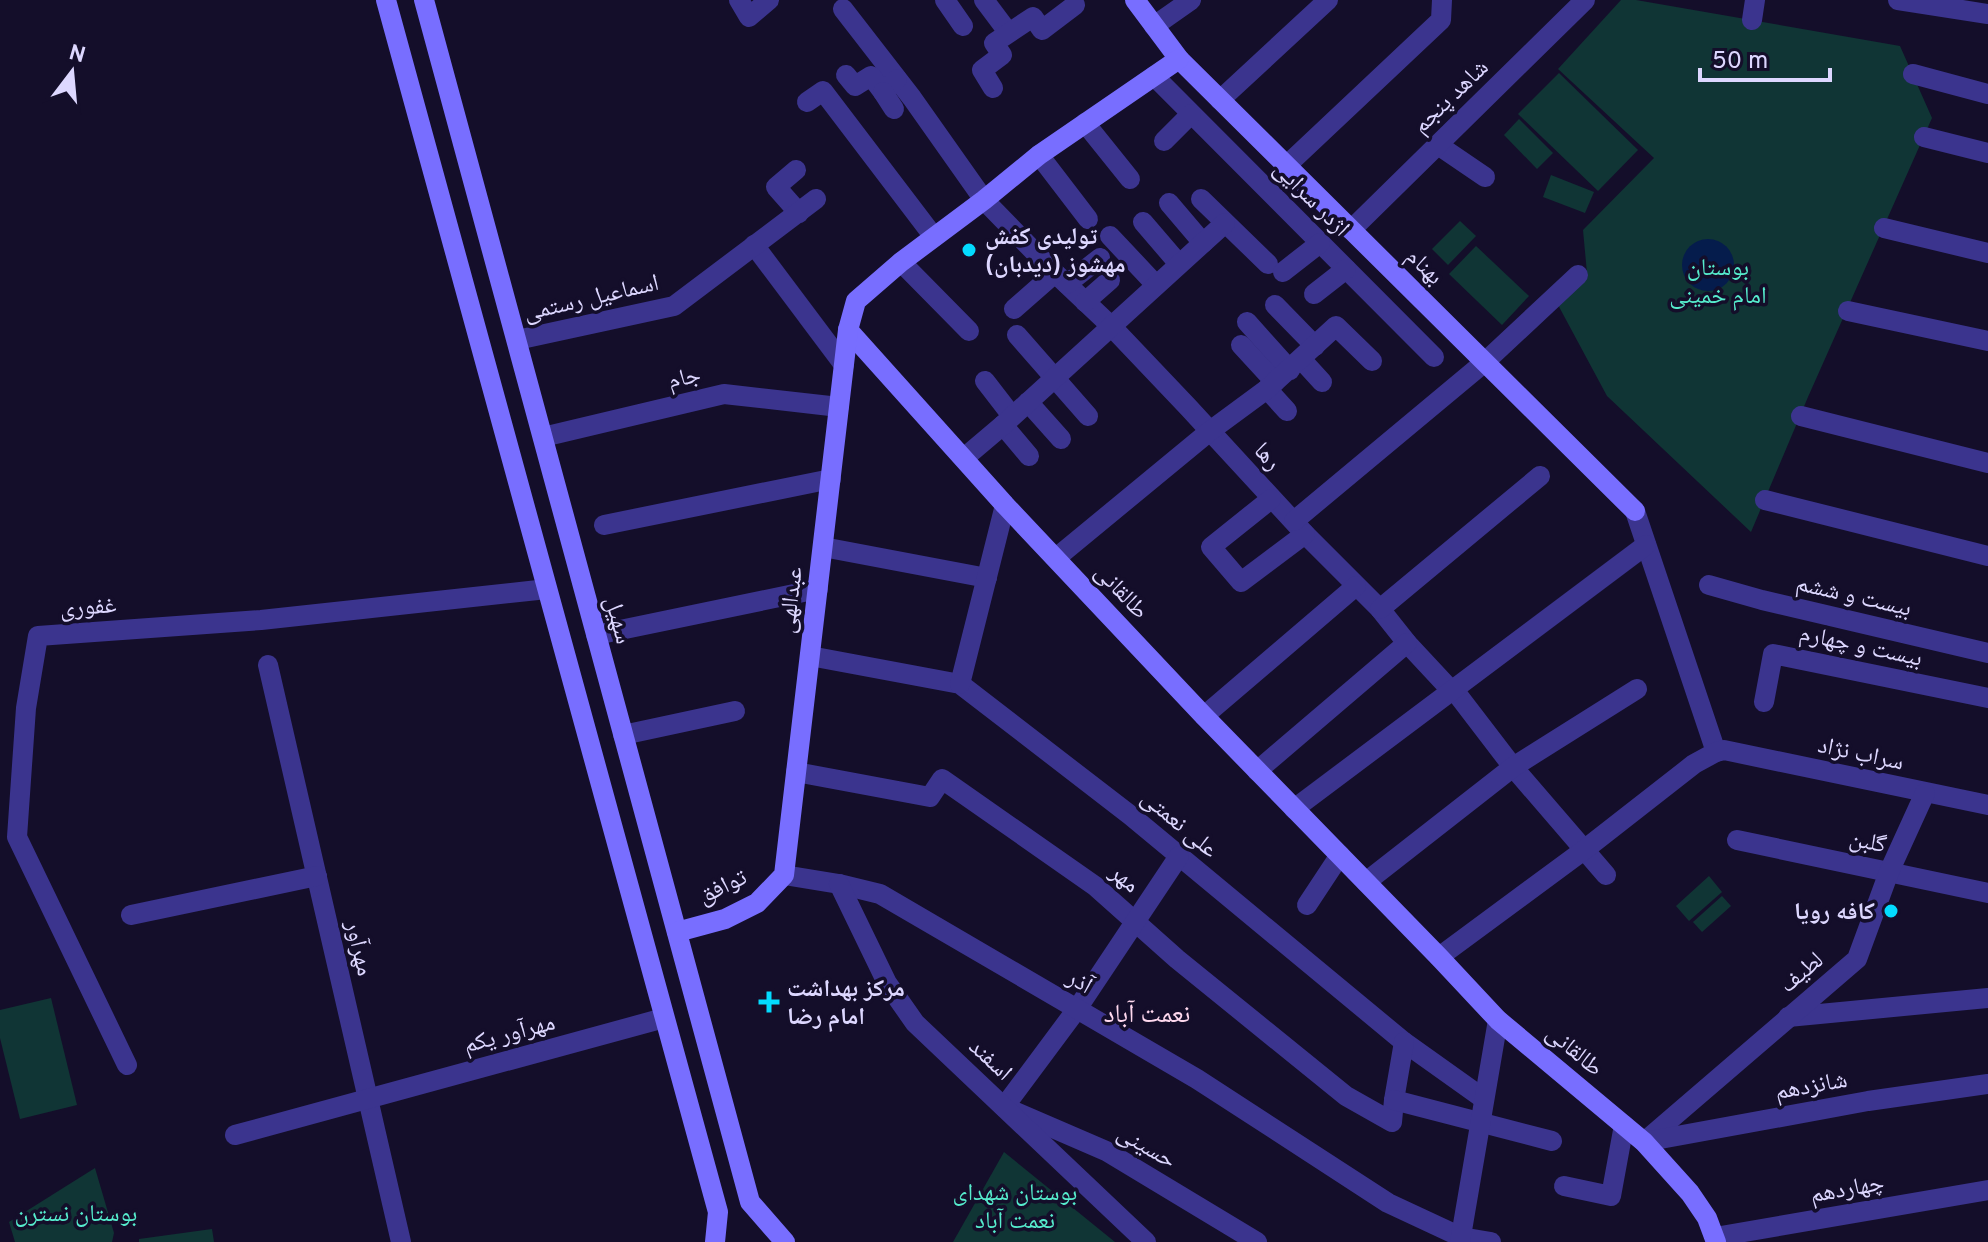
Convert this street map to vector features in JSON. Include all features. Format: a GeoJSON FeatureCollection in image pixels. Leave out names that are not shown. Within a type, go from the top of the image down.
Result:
{"type":"FeatureCollection","features":[{"type":"Feature","properties":{"kind":"street"},"geometry":{"type":"LineString","coordinates":[[386,0],[718,1212],[715,1242]]}},
{"type":"Feature","properties":{"kind":"street","name":"سهیل"},"geometry":{"type":"LineString","coordinates":[[424,0],[750,1202],[785,1242]]}},
{"type":"Feature","properties":{"kind":"street"},"geometry":{"type":"LineString","coordinates":[[744,8],[769,0]]}},
{"type":"Feature","properties":{"kind":"street"},"geometry":{"type":"LineString","coordinates":[[945,0],[963,26]]}},
{"type":"Feature","properties":{"kind":"street"},"geometry":{"type":"LineString","coordinates":[[984,0],[1008,32]]}},
{"type":"Feature","properties":{"kind":"street"},"geometry":{"type":"LineString","coordinates":[[848,330],[856,301],[901,262],[1039,155],[1179,59],[1135,0]]}},
{"type":"Feature","properties":{"kind":"street"},"geometry":{"type":"LineString","coordinates":[[1154,26],[1191,0]]}},
{"type":"Feature","properties":{"kind":"street"},"geometry":{"type":"LineString","coordinates":[[1220,100],[1328,0]]}},
{"type":"Feature","properties":{"kind":"street"},"geometry":{"type":"LineString","coordinates":[[1286,166],[1441,20],[1442,0]]}},
{"type":"Feature","properties":{"kind":"street","name":"شاهد پنجم"},"geometry":{"type":"LineString","coordinates":[[1351,230],[1585,0]]}},
{"type":"Feature","properties":{"kind":"street"},"geometry":{"type":"LineString","coordinates":[[1898,0],[1988,14]]}},
{"type":"Feature","properties":{"kind":"street"},"geometry":{"type":"LineString","coordinates":[[993,88],[982,70],[1002,55],[994,43],[1033,17],[1042,30],[1075,5]]}},
{"type":"Feature","properties":{"kind":"street","name":"رها"},"geometry":{"type":"LineString","coordinates":[[843,9],[897,94],[984,200],[1111,326],[1271,499],[1380,609],[1407,643],[1454,690],[1513,767],[1606,875]]}},
{"type":"Feature","properties":{"kind":"street","name":"بهنام"},"geometry":{"type":"LineString","coordinates":[[1179,59],[1635,511],[1646,545]]}},
{"type":"Feature","properties":{"kind":"street"},"geometry":{"type":"LineString","coordinates":[[1913,74],[1988,94]]}},
{"type":"Feature","properties":{"kind":"street"},"geometry":{"type":"LineString","coordinates":[[846,75],[855,86],[871,76],[897,94]]}},
{"type":"Feature","properties":{"kind":"street","name":"اژدر سرایی"},"geometry":{"type":"LineString","coordinates":[[1154,76],[1434,357]]}},
{"type":"Feature","properties":{"kind":"street"},"geometry":{"type":"LineString","coordinates":[[807,102],[823,91],[934,237]]}},
{"type":"Feature","properties":{"kind":"street"},"geometry":{"type":"LineString","coordinates":[[1164,141],[1191,114]]}},
{"type":"Feature","properties":{"kind":"street"},"geometry":{"type":"LineString","coordinates":[[1085,123],[1130,179]]}},
{"type":"Feature","properties":{"kind":"street"},"geometry":{"type":"LineString","coordinates":[[1924,137],[1988,153]]}},
{"type":"Feature","properties":{"kind":"street"},"geometry":{"type":"LineString","coordinates":[[1438,145],[1485,177]]}},
{"type":"Feature","properties":{"kind":"street"},"geometry":{"type":"LineString","coordinates":[[1039,155],[1088,219]]}},
{"type":"Feature","properties":{"kind":"street"},"geometry":{"type":"LineString","coordinates":[[796,170],[776,187],[799,213]]}},
{"type":"Feature","properties":{"kind":"street","name":"اسماعیل رستمی"},"geometry":{"type":"LineString","coordinates":[[517,340],[674,306],[816,199]]}},
{"type":"Feature","properties":{"kind":"street"},"geometry":{"type":"LineString","coordinates":[[1201,199],[1275,268],[1320,243]]}},
{"type":"Feature","properties":{"kind":"street"},"geometry":{"type":"LineString","coordinates":[[1169,203],[1203,243]]}},
{"type":"Feature","properties":{"kind":"street"},"geometry":{"type":"LineString","coordinates":[[1143,222],[1179,264]]}},
{"type":"Feature","properties":{"kind":"street"},"geometry":{"type":"LineString","coordinates":[[964,458],[1225,223]]}},
{"type":"Feature","properties":{"kind":"street"},"geometry":{"type":"LineString","coordinates":[[1884,228],[1988,253]]}},
{"type":"Feature","properties":{"kind":"street"},"geometry":{"type":"LineString","coordinates":[[1110,236],[1156,285]]}},
{"type":"Feature","properties":{"kind":"street"},"geometry":{"type":"LineString","coordinates":[[754,245],[844,365]]}},
{"type":"Feature","properties":{"kind":"street"},"geometry":{"type":"LineString","coordinates":[[1014,309],[1100,258]]}},
{"type":"Feature","properties":{"kind":"street"},"geometry":{"type":"LineString","coordinates":[[901,262],[969,331]]}},
{"type":"Feature","properties":{"kind":"street"},"geometry":{"type":"LineString","coordinates":[[1314,294],[1346,269]]}},
{"type":"Feature","properties":{"kind":"street"},"geometry":{"type":"LineString","coordinates":[[1271,499],[1211,547],[1241,582],[1578,275]]}},
{"type":"Feature","properties":{"kind":"street"},"geometry":{"type":"LineString","coordinates":[[1085,302],[1110,280]]}},
{"type":"Feature","properties":{"kind":"street"},"geometry":{"type":"LineString","coordinates":[[1275,305],[1290,369],[1287,411]]}},
{"type":"Feature","properties":{"kind":"street"},"geometry":{"type":"LineString","coordinates":[[1848,311],[1988,341]]}},
{"type":"Feature","properties":{"kind":"street"},"geometry":{"type":"LineString","coordinates":[[1247,322],[1290,369]]}},
{"type":"Feature","properties":{"kind":"street"},"geometry":{"type":"LineString","coordinates":[[1056,558],[1290,369],[1336,326],[1372,361]]}},
{"type":"Feature","properties":{"kind":"street","name":"عبدالهی"},"geometry":{"type":"LineString","coordinates":[[784,875],[848,330]]}},
{"type":"Feature","properties":{"kind":"street","name":"طالقانی"},"geometry":{"type":"LineString","coordinates":[[848,330],[1005,505],[1498,1020],[1644,1142],[1690,1193],[1707,1218],[1716,1239]]}},
{"type":"Feature","properties":{"kind":"street"},"geometry":{"type":"LineString","coordinates":[[1017,335],[1088,416]]}},
{"type":"Feature","properties":{"kind":"street"},"geometry":{"type":"LineString","coordinates":[[1241,345],[1322,382]]}},
{"type":"Feature","properties":{"kind":"street"},"geometry":{"type":"LineString","coordinates":[[985,381],[1029,456]]}},
{"type":"Feature","properties":{"kind":"street","name":"جام"},"geometry":{"type":"LineString","coordinates":[[543,437],[724,394],[839,407]]}},
{"type":"Feature","properties":{"kind":"street"},"geometry":{"type":"LineString","coordinates":[[1028,402],[1061,439]]}},
{"type":"Feature","properties":{"kind":"street"},"geometry":{"type":"LineString","coordinates":[[1801,416],[1988,463]]}},
{"type":"Feature","properties":{"kind":"street"},"geometry":{"type":"LineString","coordinates":[[1380,609],[1540,476]]}},
{"type":"Feature","properties":{"kind":"street"},"geometry":{"type":"LineString","coordinates":[[604,525],[831,479]]}},
{"type":"Feature","properties":{"kind":"street"},"geometry":{"type":"LineString","coordinates":[[1765,500],[1988,556]]}},
{"type":"Feature","properties":{"kind":"street"},"geometry":{"type":"LineString","coordinates":[[960,684],[1005,505]]}},
{"type":"Feature","properties":{"kind":"street"},"geometry":{"type":"LineString","coordinates":[[1294,809],[1646,545],[1720,751],[1694,764],[1439,957]]}},
{"type":"Feature","properties":{"kind":"street"},"geometry":{"type":"LineString","coordinates":[[823,547],[987,578]]}},
{"type":"Feature","properties":{"kind":"street","name":"بیست و ششم"},"geometry":{"type":"LineString","coordinates":[[1709,585],[1988,653]]}},
{"type":"Feature","properties":{"kind":"street"},"geometry":{"type":"LineString","coordinates":[[1204,716],[1356,586]]}},
{"type":"Feature","properties":{"kind":"street","name":"غفوری"},"geometry":{"type":"LineString","coordinates":[[127,1065],[17,837],[26,708],[38,636],[261,620],[547,589]]}},
{"type":"Feature","properties":{"kind":"street"},"geometry":{"type":"LineString","coordinates":[[596,635],[818,589]]}},
{"type":"Feature","properties":{"kind":"street"},"geometry":{"type":"LineString","coordinates":[[1257,771],[1407,643]]}},
{"type":"Feature","properties":{"kind":"street","name":"بیست و چهارم"},"geometry":{"type":"LineString","coordinates":[[1764,702],[1773,654],[1988,698]]}},
{"type":"Feature","properties":{"kind":"street","name":"علی نعمتی"},"geometry":{"type":"LineString","coordinates":[[810,656],[960,684],[1130,815],[1404,1042],[1484,1099]]}},
{"type":"Feature","properties":{"kind":"street","name":"مهرآور"},"geometry":{"type":"LineString","coordinates":[[268,665],[401,1242]]}},
{"type":"Feature","properties":{"kind":"street"},"geometry":{"type":"LineString","coordinates":[[1366,882],[1513,767],[1637,689]]}},
{"type":"Feature","properties":{"kind":"street"},"geometry":{"type":"LineString","coordinates":[[623,735],[735,711]]}},
{"type":"Feature","properties":{"kind":"street","name":"سراب نژاد"},"geometry":{"type":"LineString","coordinates":[[1720,751],[1988,805]]}},
{"type":"Feature","properties":{"kind":"street","name":"مهر"},"geometry":{"type":"LineString","coordinates":[[796,772],[930,797],[942,779],[1095,886],[1177,959],[1346,1096],[1392,1122],[1394,1100]]}},
{"type":"Feature","properties":{"kind":"street","name":"لطیف"},"geometry":{"type":"LineString","coordinates":[[1644,1142],[1857,959],[1889,872],[1925,793]]}},
{"type":"Feature","properties":{"kind":"street","name":"گلبن"},"geometry":{"type":"LineString","coordinates":[[1737,840],[1988,893]]}},
{"type":"Feature","properties":{"kind":"street"},"geometry":{"type":"LineString","coordinates":[[1307,905],[1340,855]]}},
{"type":"Feature","properties":{"kind":"street"},"geometry":{"type":"LineString","coordinates":[[1004,1107],[1077,1009],[1179,856]]}},
{"type":"Feature","properties":{"kind":"street","name":"توافق"},"geometry":{"type":"LineString","coordinates":[[677,932],[725,919],[757,903],[784,875]]}},
{"type":"Feature","properties":{"kind":"street","name":"آذر"},"geometry":{"type":"LineString","coordinates":[[784,875],[880,894],[1197,1079],[1388,1203],[1460,1239],[1491,1242]]}},
{"type":"Feature","properties":{"kind":"street"},"geometry":{"type":"LineString","coordinates":[[131,915],[317,876]]}},
{"type":"Feature","properties":{"kind":"street","name":"اسفند"},"geometry":{"type":"LineString","coordinates":[[839,884],[887,983],[915,1023],[1146,1242]]}},
{"type":"Feature","properties":{"kind":"street"},"geometry":{"type":"LineString","coordinates":[[1788,1017],[1988,998]]}},
{"type":"Feature","properties":{"kind":"street","name":"مهرآور یکم"},"geometry":{"type":"LineString","coordinates":[[235,1135],[664,1018]]}},
{"type":"Feature","properties":{"kind":"street"},"geometry":{"type":"LineString","coordinates":[[1460,1239],[1498,1020]]}},
{"type":"Feature","properties":{"kind":"street"},"geometry":{"type":"LineString","coordinates":[[1404,1042],[1394,1100],[1552,1141]]}},
{"type":"Feature","properties":{"kind":"street","name":"شانزدهم"},"geometry":{"type":"LineString","coordinates":[[1644,1142],[1868,1101],[1988,1084]]}},
{"type":"Feature","properties":{"kind":"street","name":"حسینی"},"geometry":{"type":"LineString","coordinates":[[1004,1107],[1106,1151],[1257,1242]]}},
{"type":"Feature","properties":{"kind":"street"},"geometry":{"type":"LineString","coordinates":[[1564,1186],[1611,1196],[1624,1125]]}},
{"type":"Feature","properties":{"kind":"street","name":"چهاردهم"},"geometry":{"type":"LineString","coordinates":[[1716,1239],[1988,1190]]}},
{"type":"Feature","properties":{"kind":"green space","name":"بوستان امام خمینی"},"geometry":{"type":"Polygon","coordinates":[[[1621,0],[1636,0],[1900,46],[1932,118],[1751,532],[1607,396],[1557,303],[1587,273],[1583,230],[1654,158],[1558,69],[1621,0]]]}},
{"type":"Feature","properties":{"kind":"green space"},"geometry":{"type":"Polygon","coordinates":[[[1559,73],[1638,150],[1598,191],[1518,114],[1559,73]]]}},
{"type":"Feature","properties":{"kind":"green space"},"geometry":{"type":"Polygon","coordinates":[[[1519,119],[1553,153],[1537,169],[1504,135],[1519,119]]]}},
{"type":"Feature","properties":{"kind":"green space"},"geometry":{"type":"Polygon","coordinates":[[[1551,175],[1594,192],[1585,213],[1543,197],[1551,175]]]}},
{"type":"Feature","properties":{"kind":"green space"},"geometry":{"type":"Polygon","coordinates":[[[1460,221],[1476,236],[1448,265],[1432,249],[1460,221]]]}},
{"type":"Feature","properties":{"kind":"green space"},"geometry":{"type":"Polygon","coordinates":[[[1476,246],[1529,296],[1502,325],[1449,274],[1476,246]]]}},
{"type":"Feature","properties":{"kind":"green space"},"geometry":{"type":"Polygon","coordinates":[[[1709,876],[1722,892],[1689,921],[1676,906],[1709,876]]]}},
{"type":"Feature","properties":{"kind":"green space"},"geometry":{"type":"Polygon","coordinates":[[[1722,896],[1731,906],[1702,932],[1693,922],[1722,896]]]}},
{"type":"Feature","properties":{"kind":"green space"},"geometry":{"type":"Polygon","coordinates":[[[51,998],[77,1105],[20,1119],[0,1038],[0,1010],[51,998]]]}},
{"type":"Feature","properties":{"kind":"green space","name":"بوستان شهدای نعمت آباد"},"geometry":{"type":"Polygon","coordinates":[[[1004,1152],[1115,1242],[953,1242],[1004,1152]]]}},
{"type":"Feature","properties":{"kind":"green space","name":"بوستان نسترن"},"geometry":{"type":"Polygon","coordinates":[[[95,1168],[114,1233],[112,1242],[15,1242],[9,1222],[95,1168]]]}},
{"type":"Feature","properties":{"kind":"green space"},"geometry":{"type":"Polygon","coordinates":[[[212,1229],[214,1242],[139,1242],[139,1239],[212,1229]]]}},
{"type":"Feature","properties":{"kind":"water"},"geometry":{"type":"Polygon","coordinates":[[[1708,239],[1727,246],[1734,265],[1727,284],[1708,291],[1689,284],[1682,265],[1689,246],[1708,239]]]}},
{"type":"Feature","properties":{"kind":"place","name":"تولیدی کفش مهشوز (دیدبان)"},"geometry":{"type":"Point","coordinates":[969,250]}},
{"type":"Feature","properties":{"kind":"place","name":"کافه رویا"},"geometry":{"type":"Point","coordinates":[1891,911]}},
{"type":"Feature","properties":{"kind":"place","name":"مرکز بهداشت امام رضا"},"geometry":{"type":"Point","coordinates":[769,1002]}},
{"type":"Feature","properties":{"kind":"district","name":"نعمت آباد"},"geometry":{"type":"Point","coordinates":[1147,1013]}}]}
